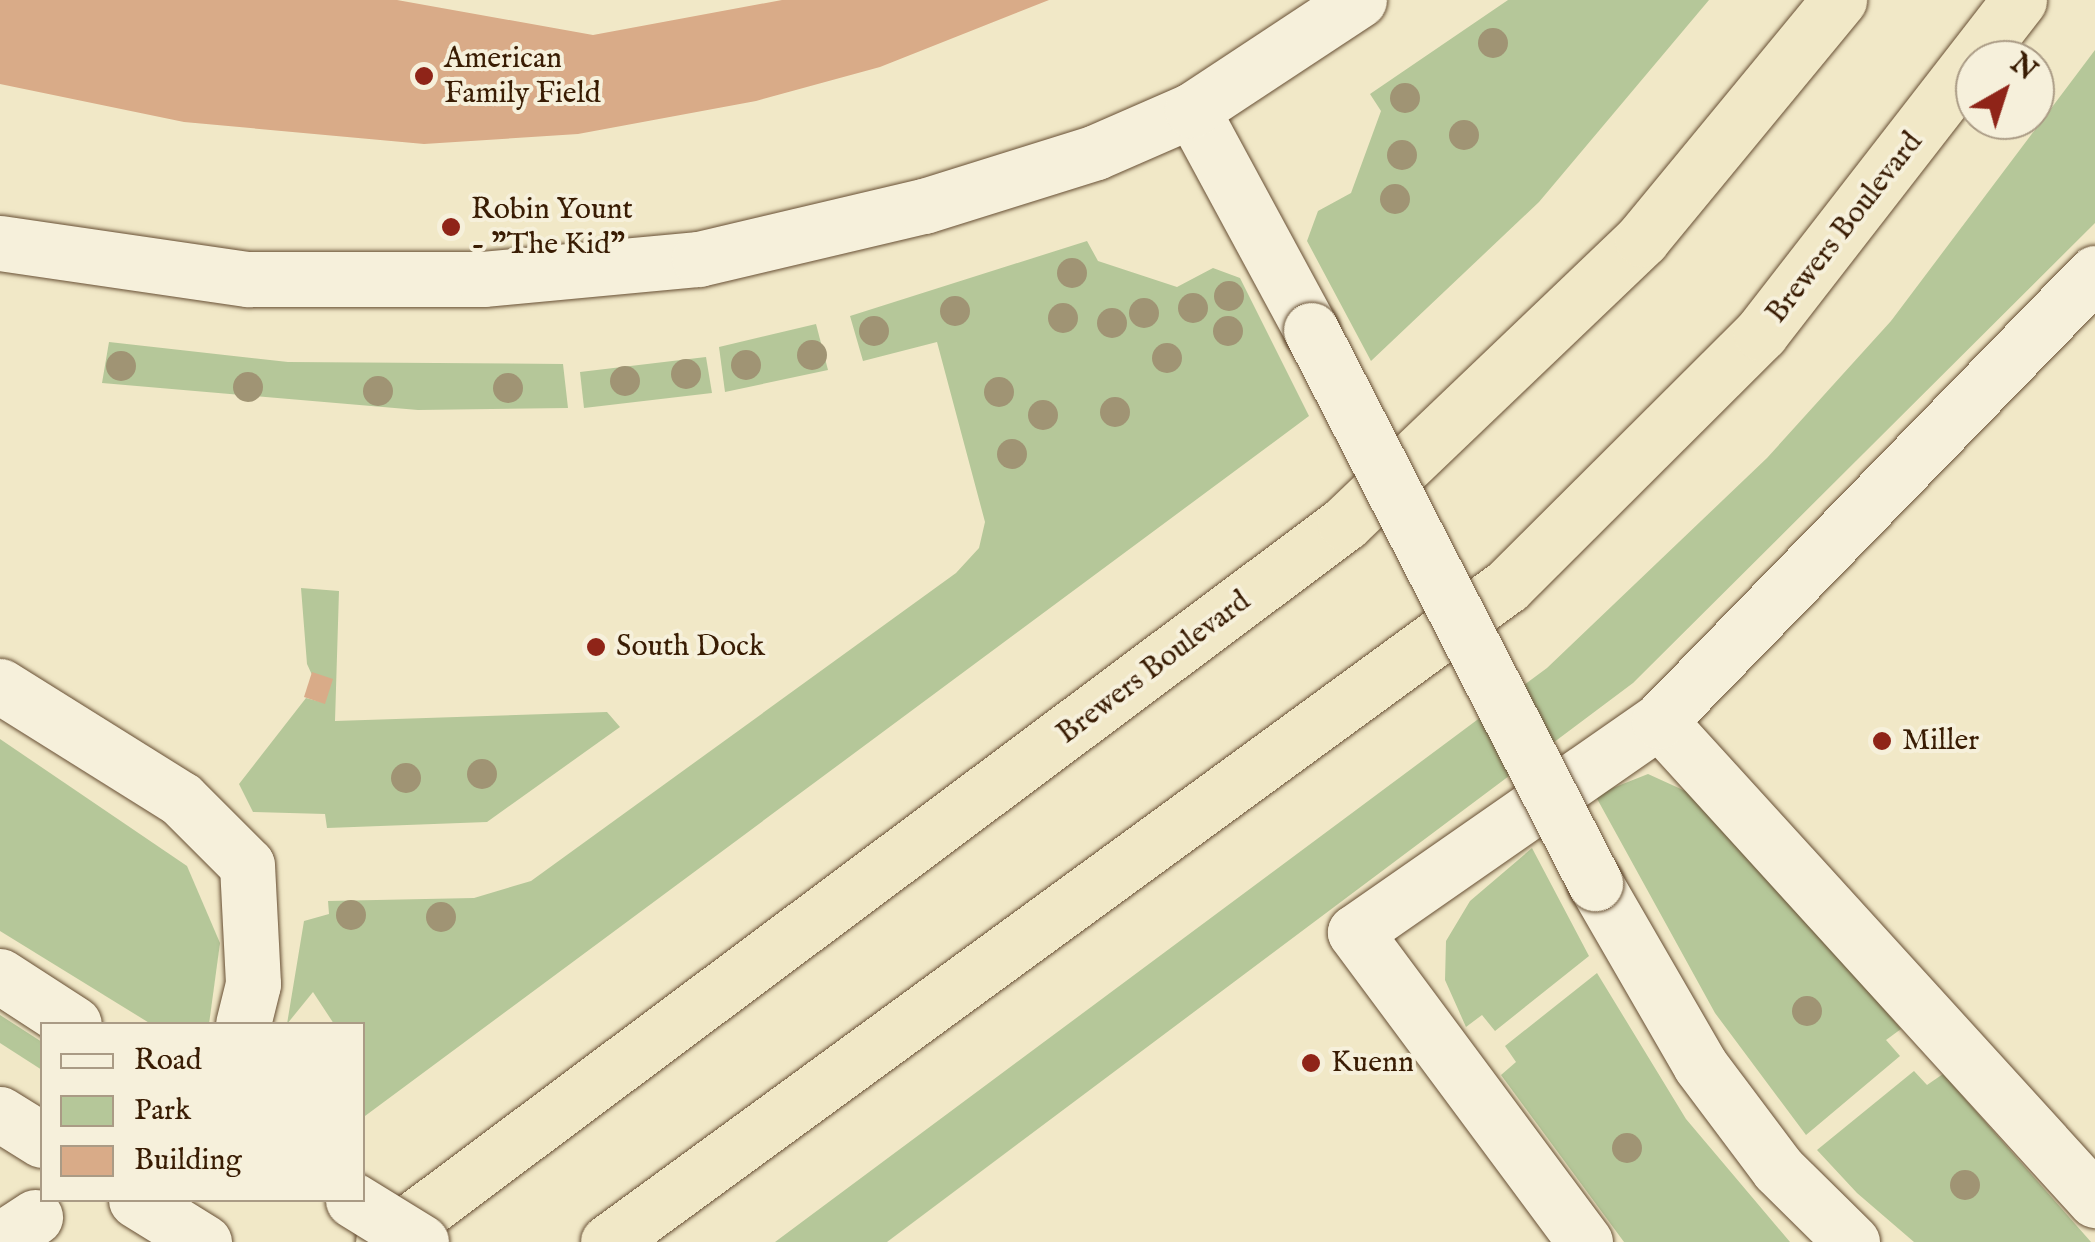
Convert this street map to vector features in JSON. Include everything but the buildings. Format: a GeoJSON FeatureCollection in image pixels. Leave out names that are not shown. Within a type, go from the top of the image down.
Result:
{"type":"FeatureCollection","features":[{"type":"Feature","properties":{"kind":"highway","name":"Brewers Boulevard"},"geometry":{"type":"LineString","coordinates":[[383,1242],[1345,523],[1642,239],[1839,0]]}},
{"type":"Feature","properties":{"kind":"highway","name":"Brewers Boulevard"},"geometry":{"type":"LineString","coordinates":[[608,1242],[1507,586],[1761,334],[2019,0]]}},
{"type":"Feature","properties":{"kind":"street"},"geometry":{"type":"LineString","coordinates":[[0,243],[248,278],[483,279],[699,260],[924,206],[1096,152],[1192,110],[1359,0]]}},
{"type":"Feature","properties":{"kind":"street"},"geometry":{"type":"LineString","coordinates":[[1192,110],[1311,330],[1595,883],[1700,1065],[1778,1169],[1852,1242]]}},
{"type":"Feature","properties":{"kind":"street"},"geometry":{"type":"LineString","coordinates":[[1585,1242],[1355,932],[1660,721],[2095,274]]}},
{"type":"Feature","properties":{"kind":"street"},"geometry":{"type":"LineString","coordinates":[[0,686],[182,799],[247,865],[252,984],[242,1022]]}},
{"type":"Feature","properties":{"kind":"street"},"geometry":{"type":"LineString","coordinates":[[1660,721],[2095,1200]]}},
{"type":"Feature","properties":{"kind":"street"},"geometry":{"type":"LineString","coordinates":[[0,976],[71,1022]]}},
{"type":"Feature","properties":{"kind":"street"},"geometry":{"type":"LineString","coordinates":[[0,1114],[40,1139]]}},
{"type":"Feature","properties":{"kind":"street"},"geometry":{"type":"LineString","coordinates":[[139,1202],[204,1242]]}},
{"type":"Feature","properties":{"kind":"street"},"geometry":{"type":"LineString","coordinates":[[357,1202],[421,1242]]}},
{"type":"Feature","properties":{"kind":"green space"},"geometry":{"type":"Polygon","coordinates":[[[1508,0],[1709,0],[1539,202],[1371,361],[1307,241],[1318,211],[1351,193],[1381,111],[1370,94],[1508,0]]]}},
{"type":"Feature","properties":{"kind":"green space"},"geometry":{"type":"Polygon","coordinates":[[[2095,50],[2095,223],[1633,683],[887,1242],[775,1242],[1547,668],[1767,458],[1891,321],[2027,140],[2055,140],[2055,103],[2095,50]]]}},
{"type":"Feature","properties":{"kind":"green space"},"geometry":{"type":"Polygon","coordinates":[[[1087,241],[1098,261],[1177,287],[1213,268],[1240,278],[1309,416],[365,1116],[365,1022],[333,1022],[313,992],[287,1022],[304,921],[329,914],[328,901],[474,898],[531,881],[956,573],[979,548],[985,522],[937,342],[863,361],[850,316],[1087,241]]]}},
{"type":"Feature","properties":{"kind":"green space"},"geometry":{"type":"Polygon","coordinates":[[[816,324],[828,370],[725,392],[719,347],[816,324]]]}},
{"type":"Feature","properties":{"kind":"green space"},"geometry":{"type":"Polygon","coordinates":[[[109,342],[288,362],[563,364],[568,408],[418,410],[102,383],[109,342]]]}},
{"type":"Feature","properties":{"kind":"green space"},"geometry":{"type":"Polygon","coordinates":[[[706,357],[712,393],[584,408],[580,372],[706,357]]]}},
{"type":"Feature","properties":{"kind":"green space"},"geometry":{"type":"Polygon","coordinates":[[[301,588],[339,591],[335,721],[607,712],[620,727],[487,822],[327,828],[325,814],[253,812],[239,784],[306,698],[325,703],[307,664],[301,588]]]}},
{"type":"Feature","properties":{"kind":"green space"},"geometry":{"type":"Polygon","coordinates":[[[0,739],[187,866],[220,943],[209,1022],[148,1022],[0,931],[0,739]]]}},
{"type":"Feature","properties":{"kind":"green space"},"geometry":{"type":"Polygon","coordinates":[[[1648,774],[1705,800],[1901,1029],[1886,1040],[1900,1056],[1806,1135],[1715,1013],[1595,795],[1648,774]]]}},
{"type":"Feature","properties":{"kind":"green space"},"geometry":{"type":"Polygon","coordinates":[[[1532,848],[1589,956],[1495,1031],[1482,1015],[1466,1027],[1445,980],[1446,941],[1470,901],[1532,848]]]}},
{"type":"Feature","properties":{"kind":"green space"},"geometry":{"type":"Polygon","coordinates":[[[1597,973],[1686,1119],[1790,1242],[1624,1242],[1501,1075],[1516,1062],[1505,1046],[1597,973]]]}},
{"type":"Feature","properties":{"kind":"green space"},"geometry":{"type":"Polygon","coordinates":[[[0,1015],[40,1041],[40,1069],[0,1043],[0,1015]]]}},
{"type":"Feature","properties":{"kind":"green space"},"geometry":{"type":"Polygon","coordinates":[[[1914,1071],[1927,1085],[1943,1074],[2091,1242],[1914,1242],[1857,1193],[1817,1150],[1914,1071]]]}},
{"type":"Feature","properties":{"kind":"place","name":"American Family Field"},"geometry":{"type":"Point","coordinates":[424,76]}},
{"type":"Feature","properties":{"kind":"place","name":"Robin Yount - \"The Kid\""},"geometry":{"type":"Point","coordinates":[451,227]}},
{"type":"Feature","properties":{"kind":"place","name":"South Dock"},"geometry":{"type":"Point","coordinates":[596,647]}},
{"type":"Feature","properties":{"kind":"place","name":"Miller"},"geometry":{"type":"Point","coordinates":[1882,741]}},
{"type":"Feature","properties":{"kind":"place","name":"Kuenn"},"geometry":{"type":"Point","coordinates":[1311,1063]}}]}
